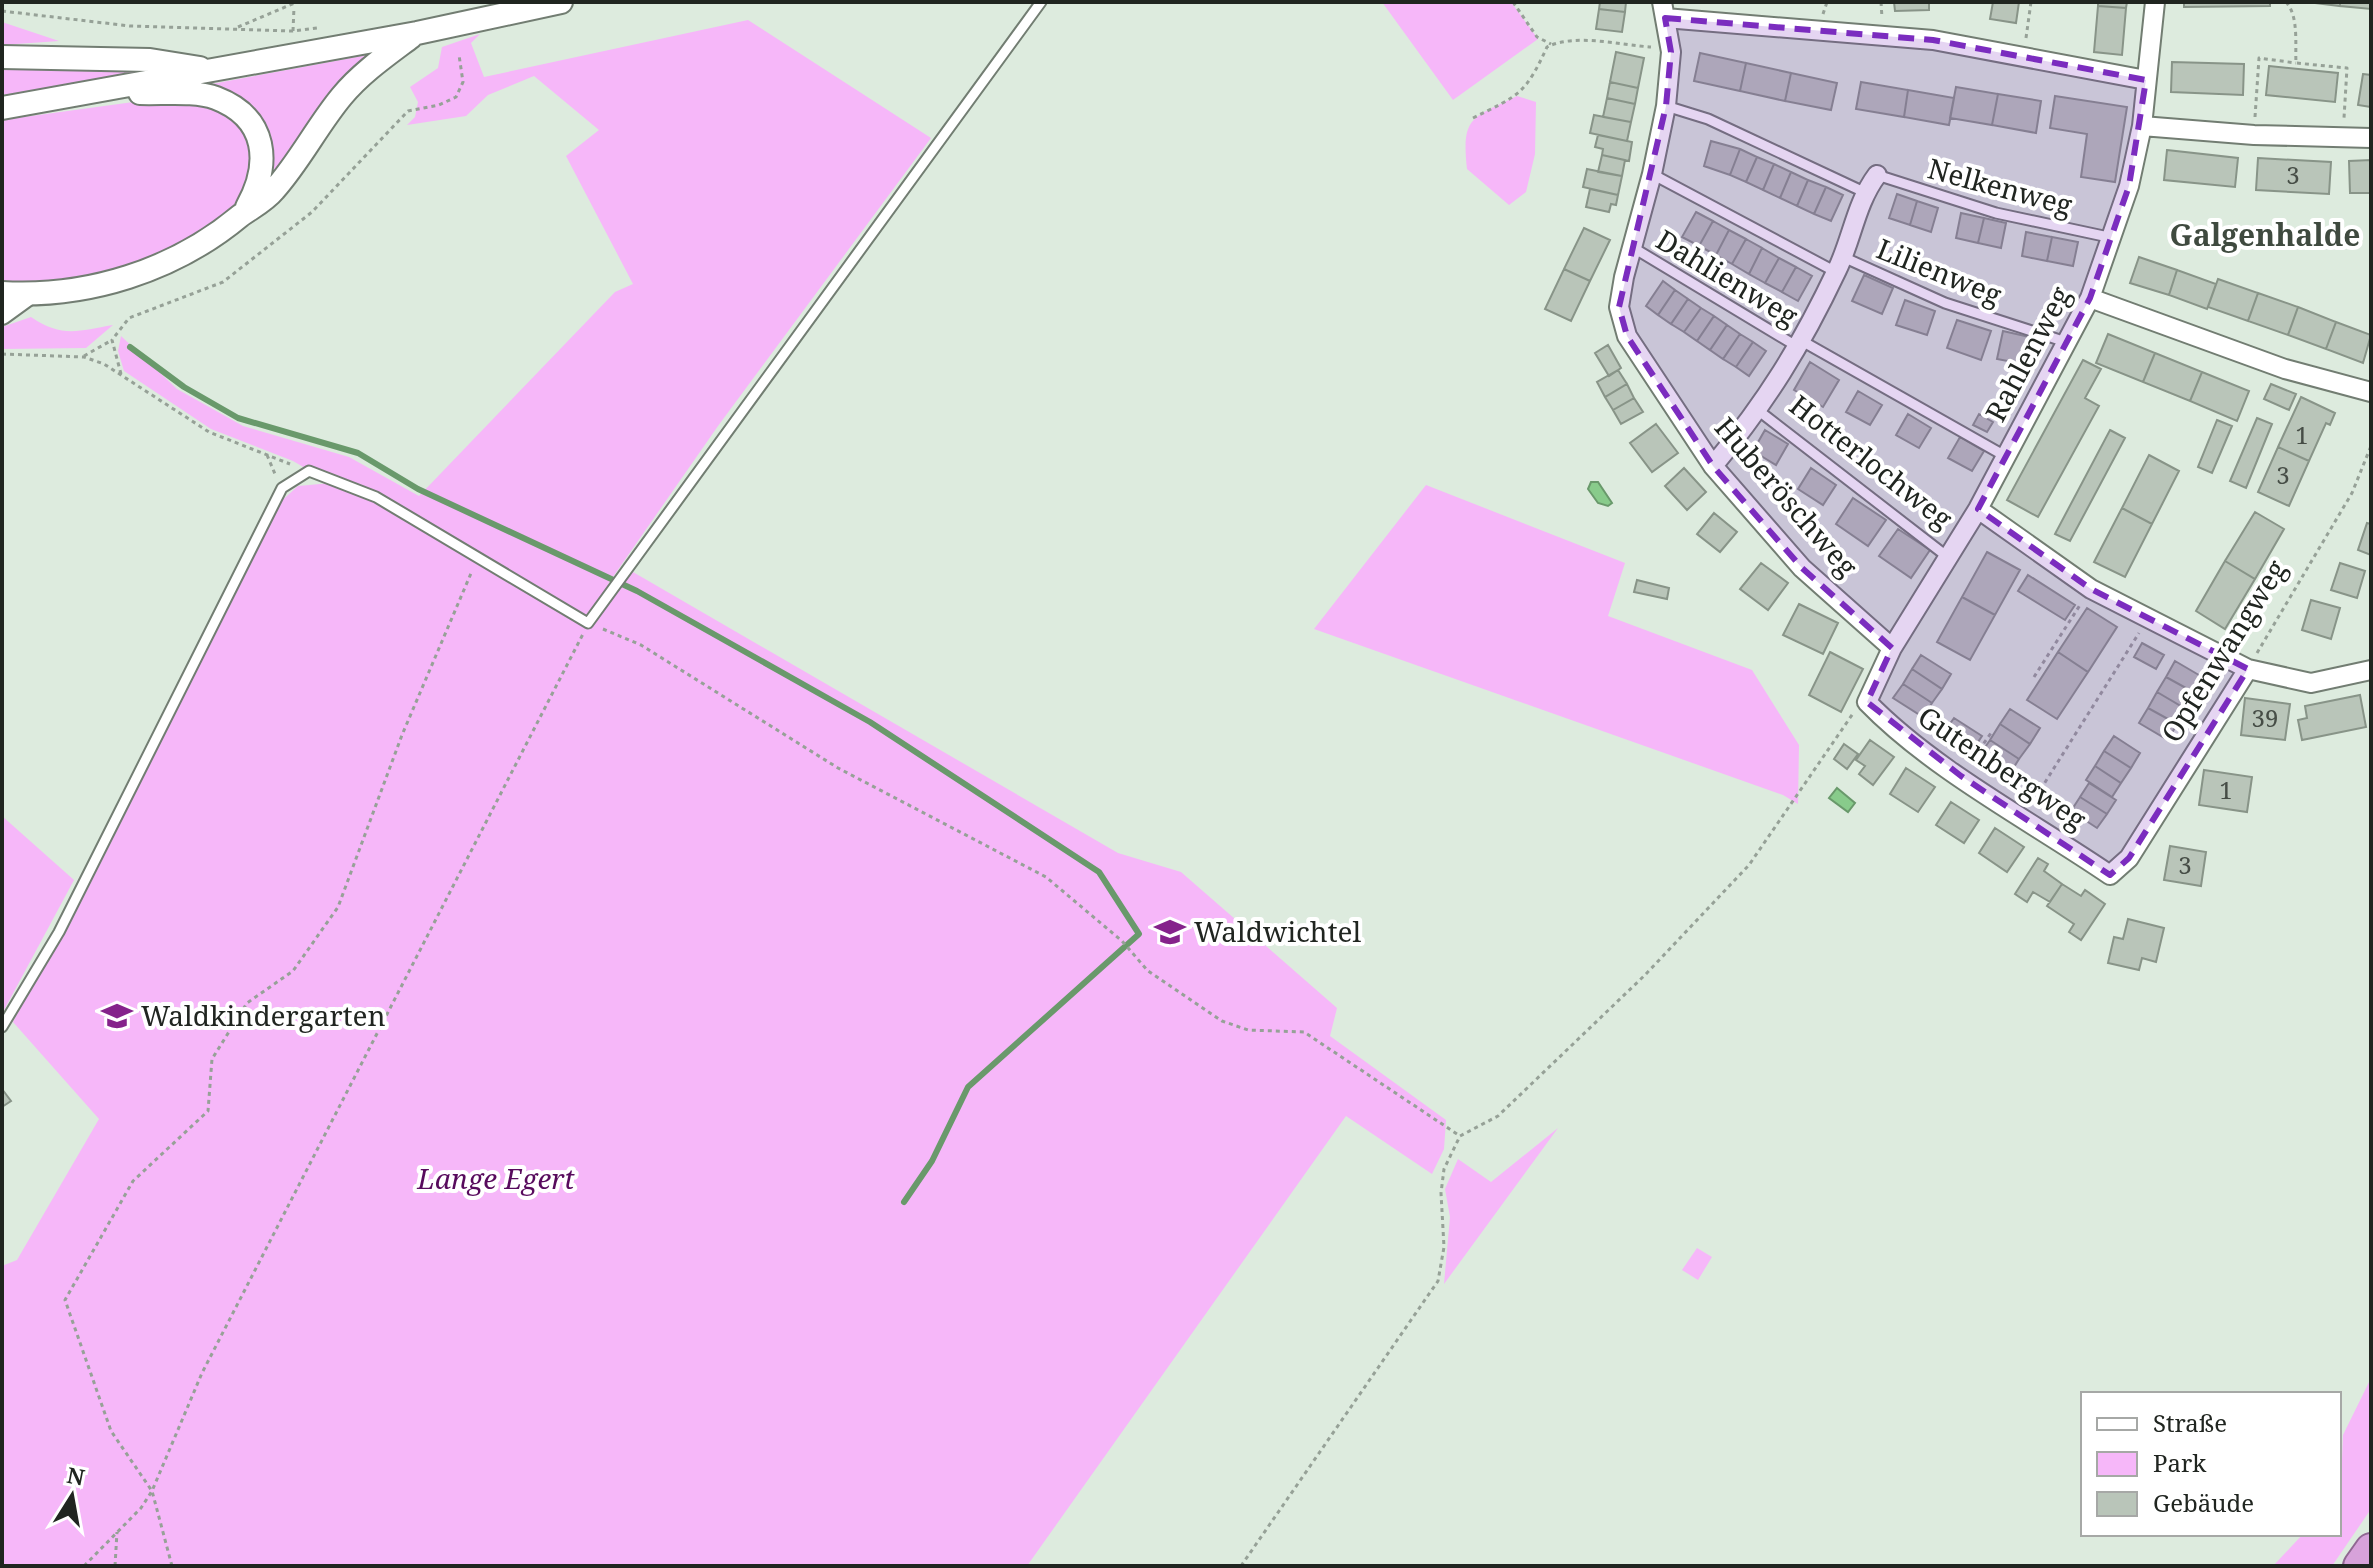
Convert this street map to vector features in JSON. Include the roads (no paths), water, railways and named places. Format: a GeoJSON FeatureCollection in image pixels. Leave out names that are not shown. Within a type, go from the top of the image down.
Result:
{"type":"FeatureCollection","features":[{"type":"Feature","properties":{"kind":"highway"},"geometry":{"type":"LineString","coordinates":[[2359,1566],[2371,1549]]}},
{"type":"Feature","properties":{"kind":"street"},"geometry":{"type":"LineString","coordinates":[[2,108],[217,71],[561,2]]}},
{"type":"Feature","properties":{"kind":"street","name":"Rahlenweg"},"geometry":{"type":"LineString","coordinates":[[1867,702],[1892,648],[1978,509],[2090,298],[2113,238],[2142,126],[2155,2]]}},
{"type":"Feature","properties":{"kind":"street"},"geometry":{"type":"LineString","coordinates":[[1664,10],[1933,40],[2146,80]]}},
{"type":"Feature","properties":{"kind":"street","name":"Huberöschweg"},"geometry":{"type":"LineString","coordinates":[[1664,10],[1670,49],[1666,106],[1619,307],[1627,336],[1713,466],[1802,568],[1892,648]]}},
{"type":"Feature","properties":{"kind":"street"},"geometry":{"type":"LineString","coordinates":[[2,293],[31,294],[83,288],[131,277],[189,251],[272,193],[342,96],[376,63],[417,33]]}},
{"type":"Feature","properties":{"kind":"street"},"geometry":{"type":"LineString","coordinates":[[2,57],[150,60],[217,71]]}},
{"type":"Feature","properties":{"kind":"street"},"geometry":{"type":"LineString","coordinates":[[95,91],[213,96],[233,107],[248,120],[258,136],[263,156],[259,186],[242,215]]}},
{"type":"Feature","properties":{"kind":"street"},"geometry":{"type":"LineString","coordinates":[[2142,126],[2254,135],[2371,138]]}},
{"type":"Feature","properties":{"kind":"street","name":"Hotterlochweg"},"geometry":{"type":"LineString","coordinates":[[1713,466],[1759,411],[1800,344],[1839,265],[1864,192],[1877,175]]}},
{"type":"Feature","properties":{"kind":"street"},"geometry":{"type":"LineString","coordinates":[[2,315],[31,294]]}},
{"type":"Feature","properties":{"kind":"street"},"geometry":{"type":"LineString","coordinates":[[2090,298],[2285,369],[2371,392]]}},
{"type":"Feature","properties":{"kind":"street"},"geometry":{"type":"LineString","coordinates":[[1978,509],[2091,589],[2248,669],[2311,683],[2371,670]]}},
{"type":"Feature","properties":{"kind":"street","name":"Opfenwangweg"},"geometry":{"type":"LineString","coordinates":[[2110,875],[2129,858],[2248,669]]}},
{"type":"Feature","properties":{"kind":"street","name":"Gutenbergweg"},"geometry":{"type":"LineString","coordinates":[[1867,702],[1888,723],[1961,776],[2110,875]]}},
{"type":"Feature","properties":{"kind":"lane"},"geometry":{"type":"LineString","coordinates":[[2,1027],[59,932],[282,488],[309,471],[376,497],[588,623],[1041,2]]}},
{"type":"Feature","properties":{"kind":"lane"},"geometry":{"type":"LineString","coordinates":[[1666,106],[1708,119],[1864,192]]}},
{"type":"Feature","properties":{"kind":"lane","name":"Lilienweg"},"geometry":{"type":"LineString","coordinates":[[1652,174],[1839,265],[2066,342]]}},
{"type":"Feature","properties":{"kind":"lane","name":"Nelkenweg"},"geometry":{"type":"LineString","coordinates":[[1877,175],[1996,213],[2113,238]]}},
{"type":"Feature","properties":{"kind":"lane","name":"Dahlienweg"},"geometry":{"type":"LineString","coordinates":[[1632,247],[1800,344],[2005,456]]}},
{"type":"Feature","properties":{"kind":"lane","name":"Hotterlochweg"},"geometry":{"type":"LineString","coordinates":[[1759,411],[1949,558]]}},
{"type":"Feature","properties":{"kind":"waterway"},"geometry":{"type":"LineString","coordinates":[[130,347],[184,387],[238,418],[358,453],[418,489],[637,591],[870,722],[1099,872],[1139,934],[968,1087],[932,1161],[904,1202]]}},
{"type":"Feature","properties":{"kind":"place","name":"Waldwichtel"},"geometry":{"type":"Point","coordinates":[1170,932]}},
{"type":"Feature","properties":{"kind":"place","name":"Waldkindergarten"},"geometry":{"type":"Point","coordinates":[117,1016]}},
{"type":"Feature","properties":{"kind":"district","name":"Galgenhalde"},"geometry":{"type":"Point","coordinates":[2265,236]}},
{"type":"Feature","properties":{"kind":"park label","name":"Lange Egert"},"geometry":{"type":"Point","coordinates":[496,1179]}}]}
